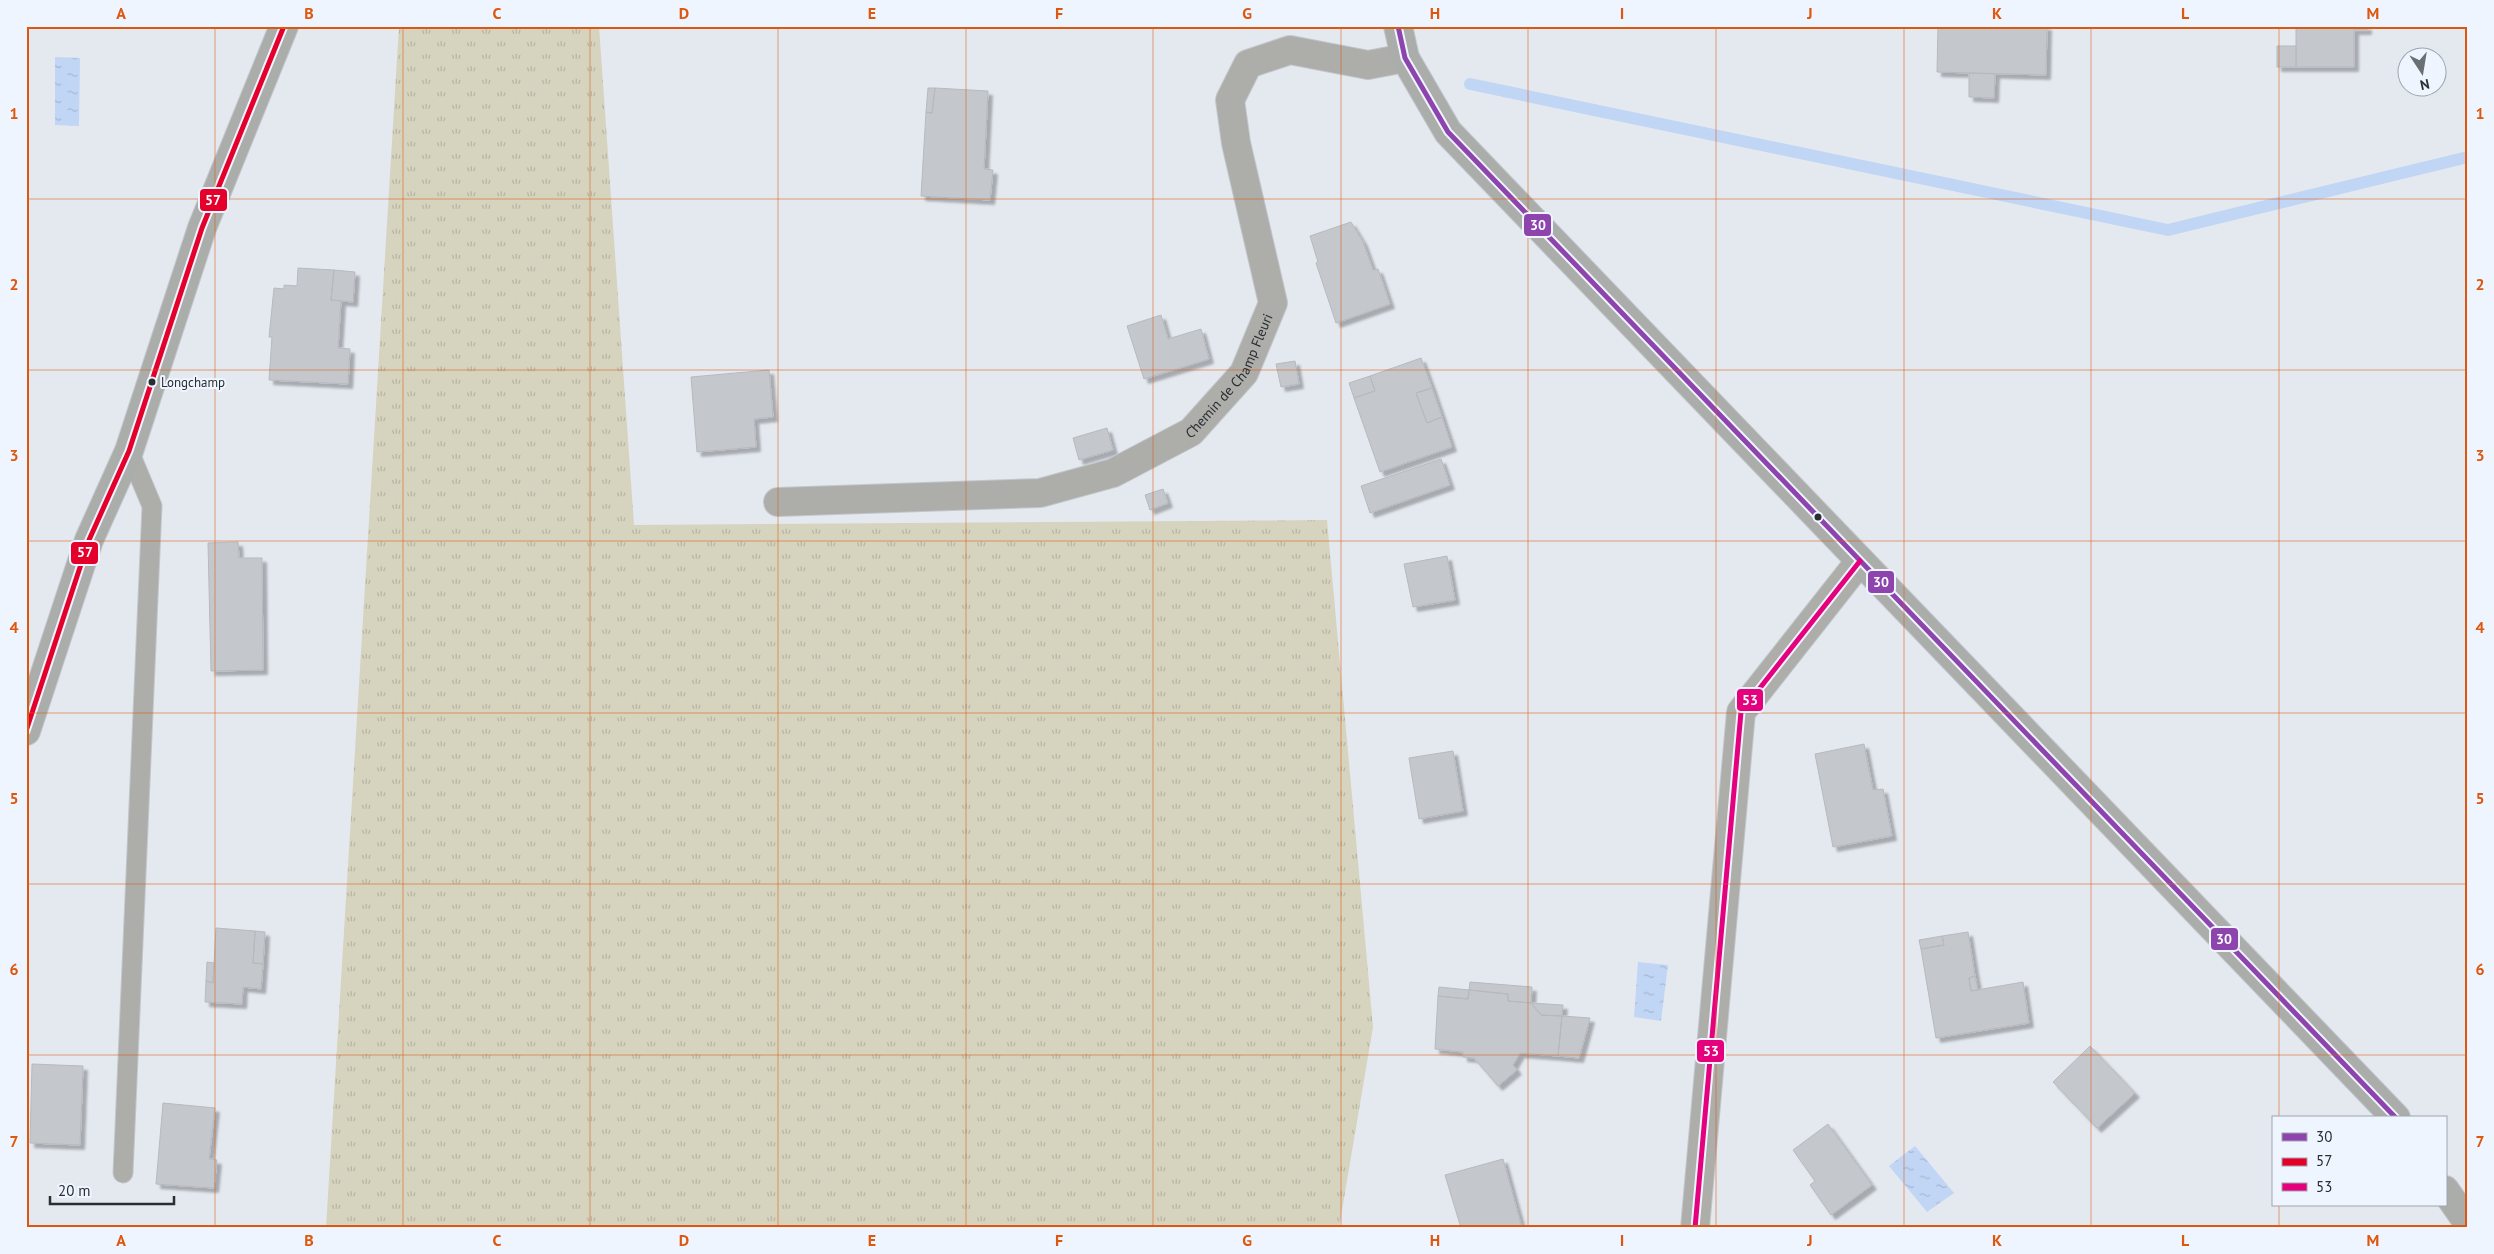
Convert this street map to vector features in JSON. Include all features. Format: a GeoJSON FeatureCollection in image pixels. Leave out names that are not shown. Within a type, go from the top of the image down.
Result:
{"type":"FeatureCollection","features":[{"type":"Feature","properties":{"kind":"street"},"geometry":{"type":"LineString","coordinates":[[26,731],[89,540],[129,451],[202,228],[284,26]]}},
{"type":"Feature","properties":{"kind":"street"},"geometry":{"type":"LineString","coordinates":[[1398,26],[1405,58],[1448,132],[2394,1116]]}},
{"type":"Feature","properties":{"kind":"street","name":"Chemin de Champ Fleuri"},"geometry":{"type":"LineString","coordinates":[[778,502],[1040,493],[1113,473],[1191,432],[1244,373],[1273,303],[1236,143],[1230,100],[1248,64],[1290,50],[1368,65],[1405,58]]}},
{"type":"Feature","properties":{"kind":"street"},"geometry":{"type":"LineString","coordinates":[[1695,1228],[1742,712],[1860,561]]}},
{"type":"Feature","properties":{"kind":"street"},"geometry":{"type":"LineString","coordinates":[[2446,1191],[2468,1224]]}},
{"type":"Feature","properties":{"kind":"lane"},"geometry":{"type":"LineString","coordinates":[[123,1173],[152,506],[129,451]]}},
{"type":"Feature","properties":{"kind":"green space"},"geometry":{"type":"Polygon","coordinates":[[[399,26],[599,26],[634,525],[1327,520],[1373,1027],[1339,1228],[326,1228],[399,26]]]}},
{"type":"Feature","properties":{"kind":"water"},"geometry":{"type":"Polygon","coordinates":[[[55,57],[80,58],[79,126],[55,125],[55,57]]]}},
{"type":"Feature","properties":{"kind":"water"},"geometry":{"type":"Polygon","coordinates":[[[1638,962],[1668,965],[1661,1021],[1634,1017],[1638,962]]]}},
{"type":"Feature","properties":{"kind":"water"},"geometry":{"type":"Polygon","coordinates":[[[1915,1146],[1954,1193],[1927,1212],[1889,1166],[1915,1146]]]}},
{"type":"Feature","properties":{"kind":"building"},"geometry":{"type":"Polygon","coordinates":[[[1938,26],[2047,26],[2046,75],[1937,72],[1938,26]]]}},
{"type":"Feature","properties":{"kind":"building"},"geometry":{"type":"Polygon","coordinates":[[[2296,26],[2367,26],[2367,30],[2354,30],[2354,67],[2296,67],[2296,26]]]}},
{"type":"Feature","properties":{"kind":"building"},"geometry":{"type":"Polygon","coordinates":[[[2277,46],[2296,46],[2296,67],[2277,67],[2277,46]]]}},
{"type":"Feature","properties":{"kind":"building"},"geometry":{"type":"Polygon","coordinates":[[[1969,73],[1995,74],[1994,98],[1969,97],[1969,73]]]}},
{"type":"Feature","properties":{"kind":"building"},"geometry":{"type":"Polygon","coordinates":[[[928,88],[935,88],[932,113],[926,112],[928,88]]]}},
{"type":"Feature","properties":{"kind":"building"},"geometry":{"type":"Polygon","coordinates":[[[935,88],[988,91],[984,169],[993,170],[990,200],[921,196],[926,112],[932,113],[935,88]]]}},
{"type":"Feature","properties":{"kind":"building"},"geometry":{"type":"Polygon","coordinates":[[[1351,222],[1363,242],[1373,270],[1378,269],[1390,304],[1336,323],[1316,263],[1318,262],[1310,236],[1351,222]]]}},
{"type":"Feature","properties":{"kind":"building"},"geometry":{"type":"Polygon","coordinates":[[[298,268],[334,270],[331,300],[341,301],[338,348],[350,349],[348,384],[269,380],[272,337],[269,337],[274,288],[284,289],[284,285],[297,286],[298,268]]]}},
{"type":"Feature","properties":{"kind":"building"},"geometry":{"type":"Polygon","coordinates":[[[334,270],[355,272],[353,302],[331,300],[334,270]]]}},
{"type":"Feature","properties":{"kind":"building"},"geometry":{"type":"Polygon","coordinates":[[[1161,315],[1168,339],[1201,329],[1209,359],[1144,379],[1127,326],[1161,315]]]}},
{"type":"Feature","properties":{"kind":"building"},"geometry":{"type":"Polygon","coordinates":[[[1421,358],[1432,388],[1416,393],[1427,423],[1442,417],[1452,447],[1380,472],[1354,398],[1375,391],[1370,376],[1421,358]]]}},
{"type":"Feature","properties":{"kind":"building"},"geometry":{"type":"Polygon","coordinates":[[[1295,361],[1299,384],[1281,387],[1276,364],[1295,361]]]}},
{"type":"Feature","properties":{"kind":"building"},"geometry":{"type":"Polygon","coordinates":[[[769,370],[773,417],[754,419],[756,447],[697,452],[691,377],[769,370]]]}},
{"type":"Feature","properties":{"kind":"building"},"geometry":{"type":"Polygon","coordinates":[[[1370,376],[1375,391],[1354,398],[1349,383],[1370,376]]]}},
{"type":"Feature","properties":{"kind":"building"},"geometry":{"type":"Polygon","coordinates":[[[1432,388],[1442,417],[1427,423],[1416,393],[1432,388]]]}},
{"type":"Feature","properties":{"kind":"building"},"geometry":{"type":"Polygon","coordinates":[[[1107,428],[1113,450],[1079,460],[1073,438],[1107,428]]]}},
{"type":"Feature","properties":{"kind":"building"},"geometry":{"type":"Polygon","coordinates":[[[1441,459],[1450,485],[1370,513],[1361,486],[1441,459]]]}},
{"type":"Feature","properties":{"kind":"building"},"geometry":{"type":"Polygon","coordinates":[[[1163,489],[1168,503],[1150,510],[1145,495],[1163,489]]]}},
{"type":"Feature","properties":{"kind":"building"},"geometry":{"type":"Polygon","coordinates":[[[238,542],[239,558],[262,558],[263,670],[211,671],[208,543],[238,542]]]}},
{"type":"Feature","properties":{"kind":"building"},"geometry":{"type":"Polygon","coordinates":[[[1447,556],[1455,600],[1413,607],[1404,564],[1447,556]]]}},
{"type":"Feature","properties":{"kind":"building"},"geometry":{"type":"Polygon","coordinates":[[[1864,744],[1873,790],[1883,789],[1892,836],[1833,847],[1815,754],[1864,744]]]}},
{"type":"Feature","properties":{"kind":"building"},"geometry":{"type":"Polygon","coordinates":[[[1453,751],[1463,811],[1419,819],[1409,758],[1453,751]]]}},
{"type":"Feature","properties":{"kind":"building"},"geometry":{"type":"Polygon","coordinates":[[[216,928],[255,931],[253,963],[263,964],[261,989],[243,987],[242,1004],[205,1002],[206,981],[213,983],[216,928]]]}},
{"type":"Feature","properties":{"kind":"building"},"geometry":{"type":"Polygon","coordinates":[[[255,931],[265,932],[263,964],[253,963],[255,931]]]}},
{"type":"Feature","properties":{"kind":"building"},"geometry":{"type":"Polygon","coordinates":[[[1968,932],[1975,976],[1969,978],[1971,991],[2023,982],[2029,1023],[1936,1038],[1921,949],[1944,945],[1942,936],[1968,932]]]}},
{"type":"Feature","properties":{"kind":"building"},"geometry":{"type":"Polygon","coordinates":[[[1942,936],[1944,945],[1921,949],[1919,940],[1942,936]]]}},
{"type":"Feature","properties":{"kind":"building"},"geometry":{"type":"Polygon","coordinates":[[[207,962],[214,963],[213,983],[206,981],[207,962]]]}},
{"type":"Feature","properties":{"kind":"building"},"geometry":{"type":"Polygon","coordinates":[[[1975,976],[1978,990],[1971,991],[1969,978],[1975,976]]]}},
{"type":"Feature","properties":{"kind":"building"},"geometry":{"type":"Polygon","coordinates":[[[1470,982],[1532,987],[1531,1003],[1508,1001],[1508,994],[1469,990],[1470,982]]]}},
{"type":"Feature","properties":{"kind":"building"},"geometry":{"type":"Polygon","coordinates":[[[1439,987],[1469,990],[1468,999],[1438,996],[1439,987]]]}},
{"type":"Feature","properties":{"kind":"building"},"geometry":{"type":"Polygon","coordinates":[[[1469,990],[1508,994],[1508,1001],[1531,1003],[1541,1015],[1562,1016],[1558,1056],[1520,1053],[1513,1065],[1517,1070],[1498,1086],[1474,1058],[1463,1057],[1463,1052],[1435,1049],[1438,996],[1468,999],[1469,990]]]}},
{"type":"Feature","properties":{"kind":"building"},"geometry":{"type":"Polygon","coordinates":[[[1531,1003],[1563,1005],[1562,1016],[1541,1015],[1531,1003]]]}},
{"type":"Feature","properties":{"kind":"building"},"geometry":{"type":"Polygon","coordinates":[[[1562,1016],[1590,1018],[1579,1058],[1558,1056],[1562,1016]]]}},
{"type":"Feature","properties":{"kind":"building"},"geometry":{"type":"Polygon","coordinates":[[[2090,1046],[2135,1093],[2097,1128],[2053,1082],[2090,1046]]]}},
{"type":"Feature","properties":{"kind":"building"},"geometry":{"type":"Polygon","coordinates":[[[32,1064],[83,1066],[80,1145],[30,1143],[32,1064]]]}},
{"type":"Feature","properties":{"kind":"building"},"geometry":{"type":"Polygon","coordinates":[[[163,1103],[215,1108],[209,1159],[217,1160],[214,1188],[156,1184],[163,1103]]]}},
{"type":"Feature","properties":{"kind":"building"},"geometry":{"type":"Polygon","coordinates":[[[1828,1124],[1872,1185],[1831,1215],[1810,1185],[1815,1181],[1793,1150],[1828,1124]]]}},
{"type":"Feature","properties":{"kind":"building"},"geometry":{"type":"Polygon","coordinates":[[[1503,1159],[1522,1228],[1461,1228],[1445,1175],[1503,1159]]]}},
{"type":"Feature","properties":{"kind":"waterway"},"geometry":{"type":"LineString","coordinates":[[1470,84],[2168,230],[2468,157]]}},
{"type":"Feature","properties":{"kind":"transit line","name":"57"},"geometry":{"type":"LineString","coordinates":[[26,731],[89,540],[129,451],[202,228],[284,26]]}},
{"type":"Feature","properties":{"kind":"transit line","name":"30"},"geometry":{"type":"LineString","coordinates":[[1398,26],[1405,58],[1448,132],[2394,1116]]}},
{"type":"Feature","properties":{"kind":"transit line","name":"53"},"geometry":{"type":"LineString","coordinates":[[1695,1228],[1741,712],[1860,561]]}},
{"type":"Feature","properties":{"kind":"place","name":"Longchamp"},"geometry":{"type":"Point","coordinates":[152,382]}}]}
